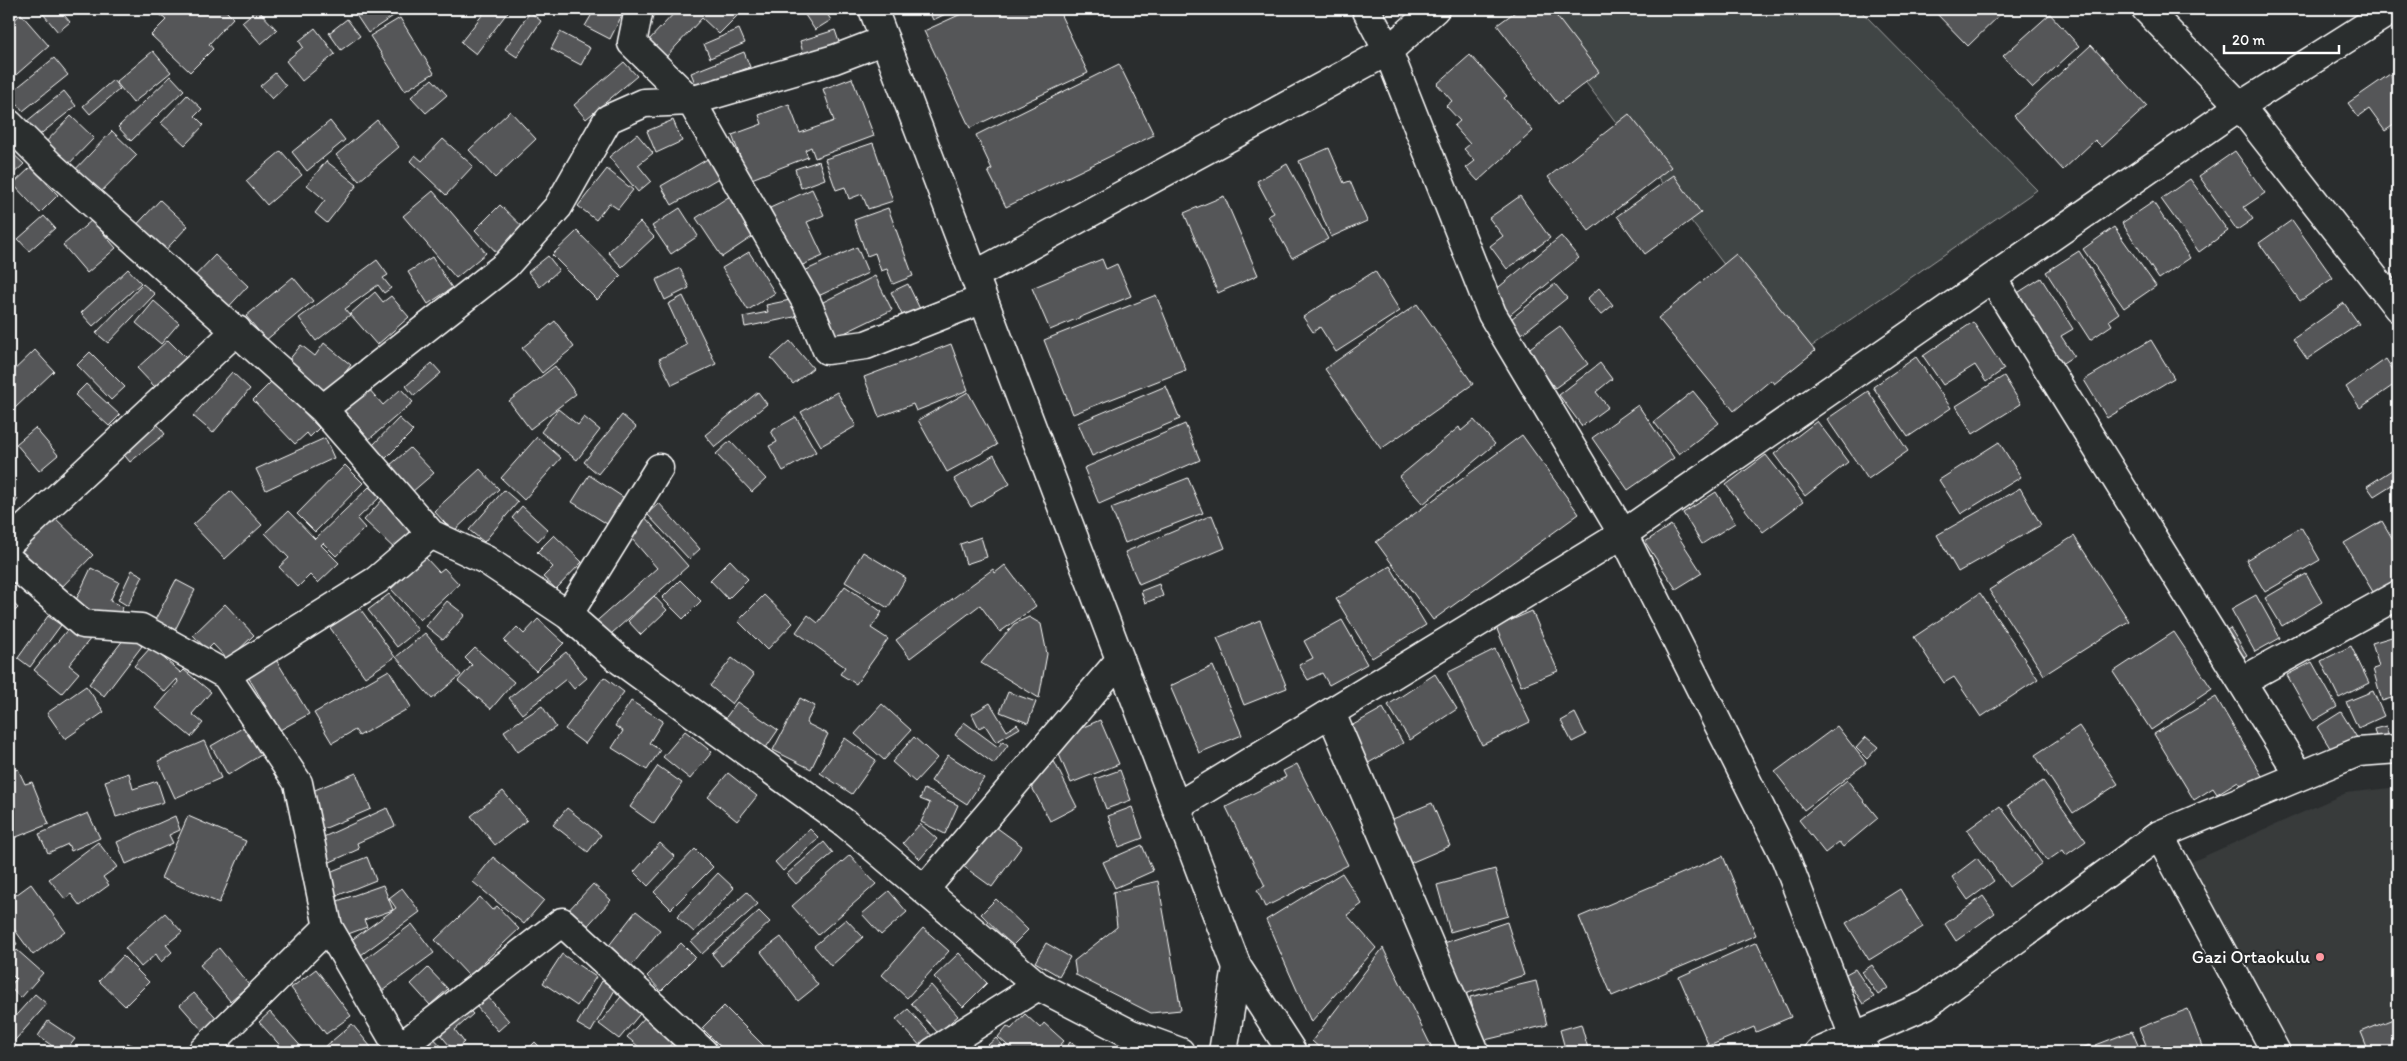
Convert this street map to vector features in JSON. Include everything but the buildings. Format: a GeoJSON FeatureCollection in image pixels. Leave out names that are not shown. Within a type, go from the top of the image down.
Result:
{"type":"FeatureCollection","features":[{"type":"Feature","properties":{"kind":"street"},"geometry":{"type":"LineString","coordinates":[[639,9],[632,43],[691,100],[807,303],[827,350],[866,345],[979,287],[1388,51],[1435,9]]}},
{"type":"Feature","properties":{"kind":"street"},"geometry":{"type":"LineString","coordinates":[[873,9],[1237,967],[1292,1052]]}},
{"type":"Feature","properties":{"kind":"street"},"geometry":{"type":"LineString","coordinates":[[1366,9],[1388,51],[1492,314],[1623,534],[1786,859],[1860,1044]]}},
{"type":"Feature","properties":{"kind":"street"},"geometry":{"type":"LineString","coordinates":[[2146,9],[2240,106],[2398,308]]}},
{"type":"Feature","properties":{"kind":"street"},"geometry":{"type":"LineString","coordinates":[[1176,807],[1623,534],[2240,106],[2393,9]]}},
{"type":"Feature","properties":{"kind":"street"},"geometry":{"type":"LineString","coordinates":[[324,409],[506,265],[558,206],[608,119],[644,103],[691,100],[835,58],[885,40]]}},
{"type":"Feature","properties":{"kind":"street"},"geometry":{"type":"LineString","coordinates":[[12,134],[49,164],[324,409],[431,534],[486,560],[568,615],[617,658],[846,824],[1038,986],[1131,1034],[1180,1052]]}},
{"type":"Feature","properties":{"kind":"street"},"geometry":{"type":"LineString","coordinates":[[1992,278],[2300,776]]}},
{"type":"Feature","properties":{"kind":"street"},"geometry":{"type":"LineString","coordinates":[[9,543],[237,330]]}},
{"type":"Feature","properties":{"kind":"street"},"geometry":{"type":"LineString","coordinates":[[568,615],[659,468]]}},
{"type":"Feature","properties":{"kind":"street"},"geometry":{"type":"LineString","coordinates":[[226,675],[377,580],[431,534]]}},
{"type":"Feature","properties":{"kind":"street"},"geometry":{"type":"LineString","coordinates":[[9,560],[83,624],[141,628],[226,675],[298,783],[328,927],[399,1051],[562,922],[703,1052]]}},
{"type":"Feature","properties":{"kind":"street"},"geometry":{"type":"LineString","coordinates":[[2242,681],[2398,595]]}},
{"type":"Feature","properties":{"kind":"street"},"geometry":{"type":"LineString","coordinates":[[924,890],[1120,660]]}},
{"type":"Feature","properties":{"kind":"street"},"geometry":{"type":"LineString","coordinates":[[1331,713],[1476,1052]]}},
{"type":"Feature","properties":{"kind":"street"},"geometry":{"type":"LineString","coordinates":[[1819,1052],[1860,1044],[1926,1005],[2159,835],[2358,752],[2398,748]]}},
{"type":"Feature","properties":{"kind":"street"},"geometry":{"type":"LineString","coordinates":[[2159,835],[2276,1052]]}},
{"type":"Feature","properties":{"kind":"street"},"geometry":{"type":"LineString","coordinates":[[202,1052],[328,927]]}},
{"type":"Feature","properties":{"kind":"street"},"geometry":{"type":"LineString","coordinates":[[1224,1052],[1237,967]]}},
{"type":"Feature","properties":{"kind":"street"},"geometry":{"type":"LineString","coordinates":[[933,1052],[1038,986]]}},
{"type":"Feature","properties":{"kind":"shaded area"},"geometry":{"type":"Polygon","coordinates":[[[1530,9],[1859,9],[2037,190],[1795,358],[1530,9]]]}},
{"type":"Feature","properties":{"kind":"shaded area","name":"Gazi Ortaokulu"},"geometry":{"type":"Polygon","coordinates":[[[2398,787],[2398,1052],[2294,1052],[2191,862],[2346,793],[2398,787]]]}},
{"type":"Feature","properties":{"kind":"place","name":"Gazi Ortaokulu"},"geometry":{"type":"Point","coordinates":[2320,957]}}]}
